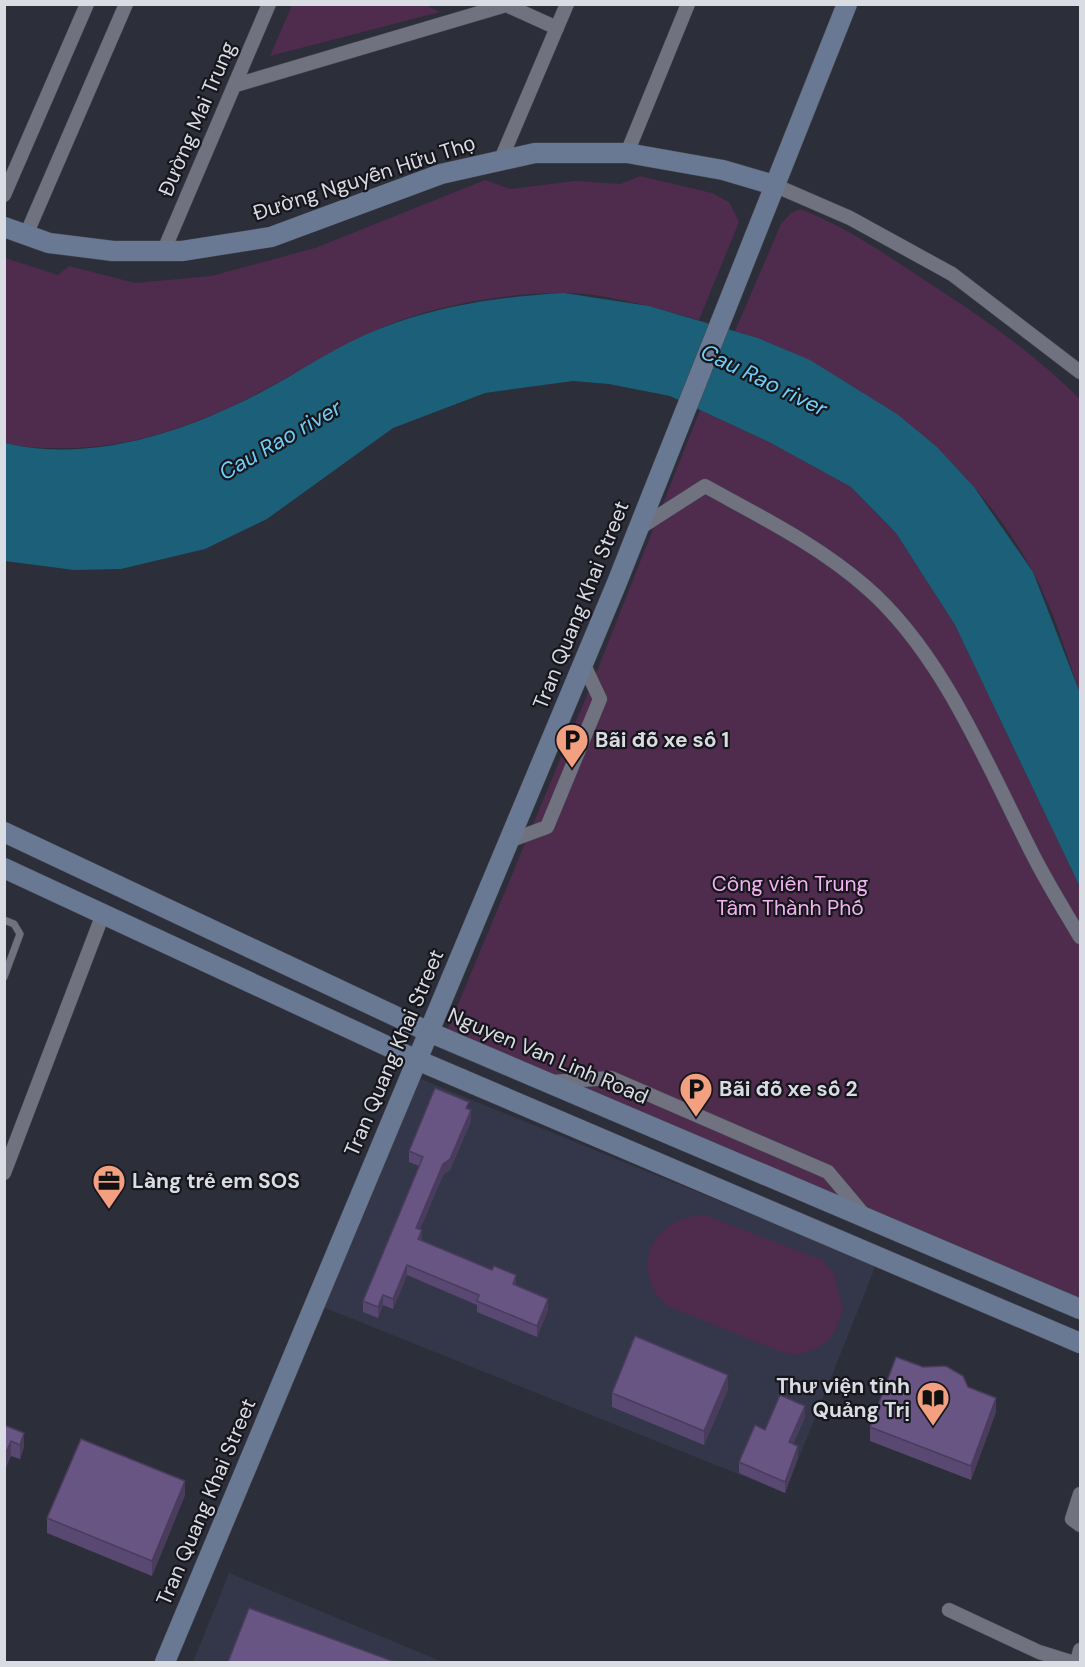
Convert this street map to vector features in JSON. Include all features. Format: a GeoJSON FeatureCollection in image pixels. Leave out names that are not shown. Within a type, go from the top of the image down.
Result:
{"type":"FeatureCollection","features":[{"type":"Feature","properties":{"kind":"street"},"geometry":{"type":"LineString","coordinates":[[4,195],[87,4]]}},
{"type":"Feature","properties":{"kind":"street"},"geometry":{"type":"LineString","coordinates":[[26,235],[126,4]]}},
{"type":"Feature","properties":{"kind":"street","name":"Đường Mai Trung"},"geometry":{"type":"LineString","coordinates":[[164,250],[269,4]]}},
{"type":"Feature","properties":{"kind":"street"},"geometry":{"type":"LineString","coordinates":[[501,159],[567,4]]}},
{"type":"Feature","properties":{"kind":"street"},"geometry":{"type":"LineString","coordinates":[[627,153],[688,4]]}},
{"type":"Feature","properties":{"kind":"street"},"geometry":{"type":"LineString","coordinates":[[236,85],[505,5],[556,28]]}},
{"type":"Feature","properties":{"kind":"street"},"geometry":{"type":"LineString","coordinates":[[774,185],[845,5]]}},
{"type":"Feature","properties":{"kind":"street","name":"Đường Nguyễn Hữu Thọ"},"geometry":{"type":"LineString","coordinates":[[4,228],[49,243],[113,251],[182,251],[271,237],[441,174],[501,159],[535,153],[627,153],[723,170],[774,185],[850,218],[952,274],[1080,372]]}},
{"type":"Feature","properties":{"kind":"street","name":"Tran Quang Khai Street"},"geometry":{"type":"LineString","coordinates":[[165,1662],[583,663],[774,185]]}},
{"type":"Feature","properties":{"kind":"street"},"geometry":{"type":"LineString","coordinates":[[638,529],[705,486],[827,556],[868,588],[920,647],[957,706],[1030,849],[1080,937]]}},
{"type":"Feature","properties":{"kind":"street"},"geometry":{"type":"LineString","coordinates":[[509,841],[547,827],[600,699],[583,663]]}},
{"type":"Feature","properties":{"kind":"street","name":"Nguyen Van Linh Road"},"geometry":{"type":"LineString","coordinates":[[4,831],[429,1032],[1080,1309]]}},
{"type":"Feature","properties":{"kind":"street"},"geometry":{"type":"LineString","coordinates":[[4,868],[417,1060],[1080,1342]]}},
{"type":"Feature","properties":{"kind":"street"},"geometry":{"type":"LineString","coordinates":[[4,1173],[103,914]]}},
{"type":"Feature","properties":{"kind":"street"},"geometry":{"type":"LineString","coordinates":[[547,1082],[611,1078],[828,1172],[866,1218]]}},
{"type":"Feature","properties":{"kind":"street"},"geometry":{"type":"LineString","coordinates":[[1080,1494],[1071,1514],[1072,1519],[1080,1525]]}},
{"type":"Feature","properties":{"kind":"street"},"geometry":{"type":"LineString","coordinates":[[949,1610],[1039,1652],[1071,1662]]}},
{"type":"Feature","properties":{"kind":"street"},"geometry":{"type":"LineString","coordinates":[[1077,1662],[1080,1650]]}},
{"type":"Feature","properties":{"kind":"lane"},"geometry":{"type":"LineString","coordinates":[[4,920],[14,924],[20,934],[4,977]]}},
{"type":"Feature","properties":{"kind":"shaded area"},"geometry":{"type":"Polygon","coordinates":[[[416,1077],[876,1265],[785,1493],[323,1307],[416,1077]]]}},
{"type":"Feature","properties":{"kind":"shaded area"},"geometry":{"type":"Polygon","coordinates":[[[229,1573],[443,1662],[193,1662],[229,1573]]]}},
{"type":"Feature","properties":{"kind":"green space"},"geometry":{"type":"Polygon","coordinates":[[[423,4],[440,12],[270,56],[292,5],[423,4]]]}},
{"type":"Feature","properties":{"kind":"green space"},"geometry":{"type":"Polygon","coordinates":[[[640,176],[712,193],[729,202],[739,222],[699,320],[631,302],[578,293],[498,297],[433,310],[378,329],[229,408],[180,428],[129,442],[103,446],[49,448],[5,443],[5,258],[58,275],[69,266],[135,283],[211,276],[315,248],[485,180],[510,189],[575,181],[621,184],[640,176]]]}},
{"type":"Feature","properties":{"kind":"green space"},"geometry":{"type":"Polygon","coordinates":[[[800,209],[862,240],[962,305],[1023,349],[1080,399],[1080,693],[1040,585],[1014,541],[975,488],[930,443],[850,385],[794,354],[735,331],[781,224],[791,213],[800,209]]]}},
{"type":"Feature","properties":{"kind":"green space","name":"Công viên Trung Tâm Thành Phố"},"geometry":{"type":"Polygon","coordinates":[[[700,410],[769,442],[851,487],[896,533],[955,625],[1080,887],[1080,1313],[446,1033],[597,671],[700,410]]]}},
{"type":"Feature","properties":{"kind":"green space"},"geometry":{"type":"Polygon","coordinates":[[[704,1215],[822,1260],[834,1273],[843,1309],[834,1333],[825,1343],[796,1355],[781,1352],[667,1306],[655,1292],[649,1277],[648,1262],[651,1248],[659,1235],[671,1225],[686,1218],[704,1215]]]}},
{"type":"Feature","properties":{"kind":"water","name":"Cau Rao river"},"geometry":{"type":"Polygon","coordinates":[[[564,293],[649,306],[758,338],[810,360],[897,414],[937,447],[974,487],[1033,572],[1080,693],[1080,887],[955,625],[896,533],[851,487],[769,442],[670,396],[609,384],[573,381],[485,393],[393,428],[267,519],[205,549],[121,569],[74,570],[5,561],[5,443],[40,449],[75,449],[111,446],[146,438],[181,428],[215,414],[278,383],[350,342],[415,316],[478,302],[564,293]]]}},
{"type":"Feature","properties":{"kind":"building"},"geometry":{"type":"Polygon","coordinates":[[[435,1088],[469,1102],[466,1108],[471,1110],[450,1159],[443,1164],[416,1228],[422,1230],[418,1239],[492,1270],[494,1266],[516,1275],[513,1284],[548,1299],[537,1326],[477,1301],[479,1295],[407,1265],[393,1299],[383,1295],[378,1307],[363,1301],[423,1157],[409,1151],[435,1088]]]}},
{"type":"Feature","properties":{"kind":"building"},"geometry":{"type":"Polygon","coordinates":[[[635,1336],[728,1375],[704,1431],[612,1393],[635,1336]]]}},
{"type":"Feature","properties":{"kind":"building","name":"Thư viện tỉnh Quảng Trị"},"geometry":{"type":"Polygon","coordinates":[[[896,1357],[923,1367],[946,1366],[963,1376],[968,1387],[996,1398],[971,1466],[870,1427],[896,1357]]]}},
{"type":"Feature","properties":{"kind":"building"},"geometry":{"type":"Polygon","coordinates":[[[780,1395],[805,1406],[789,1442],[798,1446],[785,1482],[739,1462],[755,1425],[765,1430],[780,1395]]]}},
{"type":"Feature","properties":{"kind":"building"},"geometry":{"type":"Polygon","coordinates":[[[4,1425],[24,1433],[20,1445],[11,1441],[4,1457],[4,1425]]]}},
{"type":"Feature","properties":{"kind":"building"},"geometry":{"type":"Polygon","coordinates":[[[81,1439],[185,1481],[152,1561],[47,1518],[81,1439]]]}},
{"type":"Feature","properties":{"kind":"building"},"geometry":{"type":"Polygon","coordinates":[[[249,1608],[395,1662],[228,1662],[249,1608]]]}},
{"type":"Feature","properties":{"kind":"place","name":"Bãi đỗ xe số 1"},"geometry":{"type":"Point","coordinates":[572,769]}},
{"type":"Feature","properties":{"kind":"place","name":"Bãi đỗ xe số 2"},"geometry":{"type":"Point","coordinates":[696,1118]}},
{"type":"Feature","properties":{"kind":"place","name":"Làng trẻ em SOS"},"geometry":{"type":"Point","coordinates":[109,1210]}},
{"type":"Feature","properties":{"kind":"place","name":"Thư viện tỉnh Quảng Trị"},"geometry":{"type":"Point","coordinates":[933,1427]}}]}
